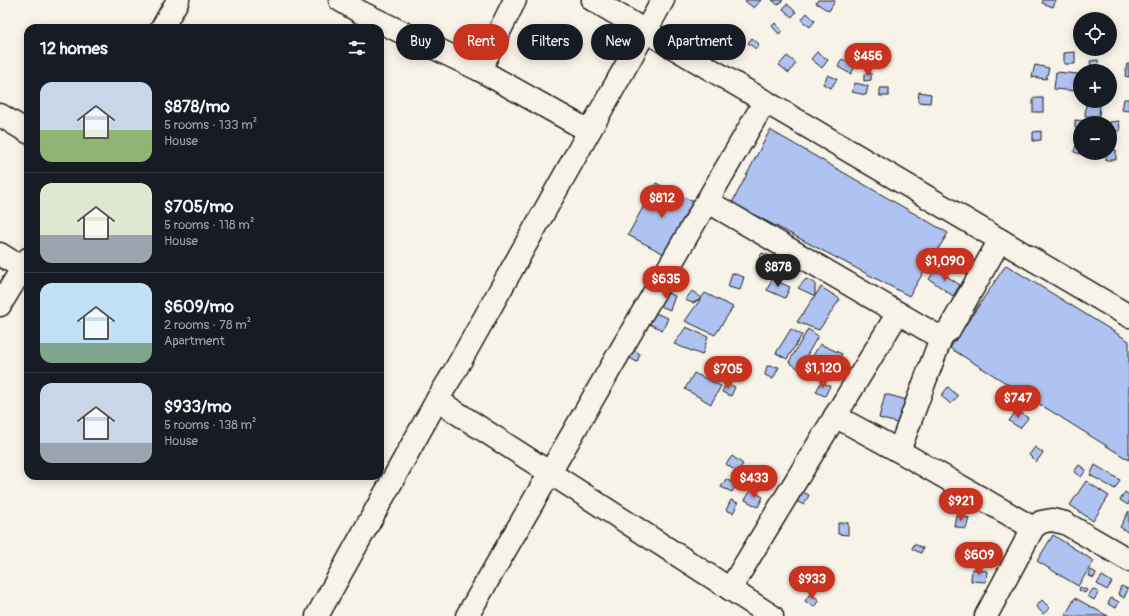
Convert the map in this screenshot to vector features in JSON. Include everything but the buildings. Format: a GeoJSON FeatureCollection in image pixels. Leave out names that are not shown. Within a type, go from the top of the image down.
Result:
{"type":"FeatureCollection","features":[{"type":"Feature","properties":{"kind":"street"},"geometry":{"type":"LineString","coordinates":[[164,24],[178,0]]}},
{"type":"Feature","properties":{"kind":"street"},"geometry":{"type":"LineString","coordinates":[[340,0],[363,6],[589,131]]}},
{"type":"Feature","properties":{"kind":"street"},"geometry":{"type":"LineString","coordinates":[[480,70],[515,0]]}},
{"type":"Feature","properties":{"kind":"street"},"geometry":{"type":"LineString","coordinates":[[593,0],[1129,316]]}},
{"type":"Feature","properties":{"kind":"street"},"geometry":{"type":"LineString","coordinates":[[317,616],[663,0]]}},
{"type":"Feature","properties":{"kind":"street"},"geometry":{"type":"LineString","coordinates":[[467,616],[765,101]]}},
{"type":"Feature","properties":{"kind":"street"},"geometry":{"type":"LineString","coordinates":[[0,115],[24,130]]}},
{"type":"Feature","properties":{"kind":"street"},"geometry":{"type":"LineString","coordinates":[[708,201],[934,334],[942,335]]}},
{"type":"Feature","properties":{"kind":"street"},"geometry":{"type":"LineString","coordinates":[[899,450],[942,335],[949,330],[1000,240]]}},
{"type":"Feature","properties":{"kind":"street"},"geometry":{"type":"LineString","coordinates":[[0,254],[24,264]]}},
{"type":"Feature","properties":{"kind":"street"},"geometry":{"type":"LineString","coordinates":[[0,305],[24,266]]}},
{"type":"Feature","properties":{"kind":"street"},"geometry":{"type":"LineString","coordinates":[[730,589],[898,313]]}},
{"type":"Feature","properties":{"kind":"street"},"geometry":{"type":"LineString","coordinates":[[438,400],[772,616]]}},
{"type":"Feature","properties":{"kind":"street"},"geometry":{"type":"LineString","coordinates":[[835,416],[899,450],[1033,528]]}},
{"type":"Feature","properties":{"kind":"street"},"geometry":{"type":"LineString","coordinates":[[986,616],[1033,528],[1041,522],[1052,520],[1065,523],[1129,560]]}}]}
